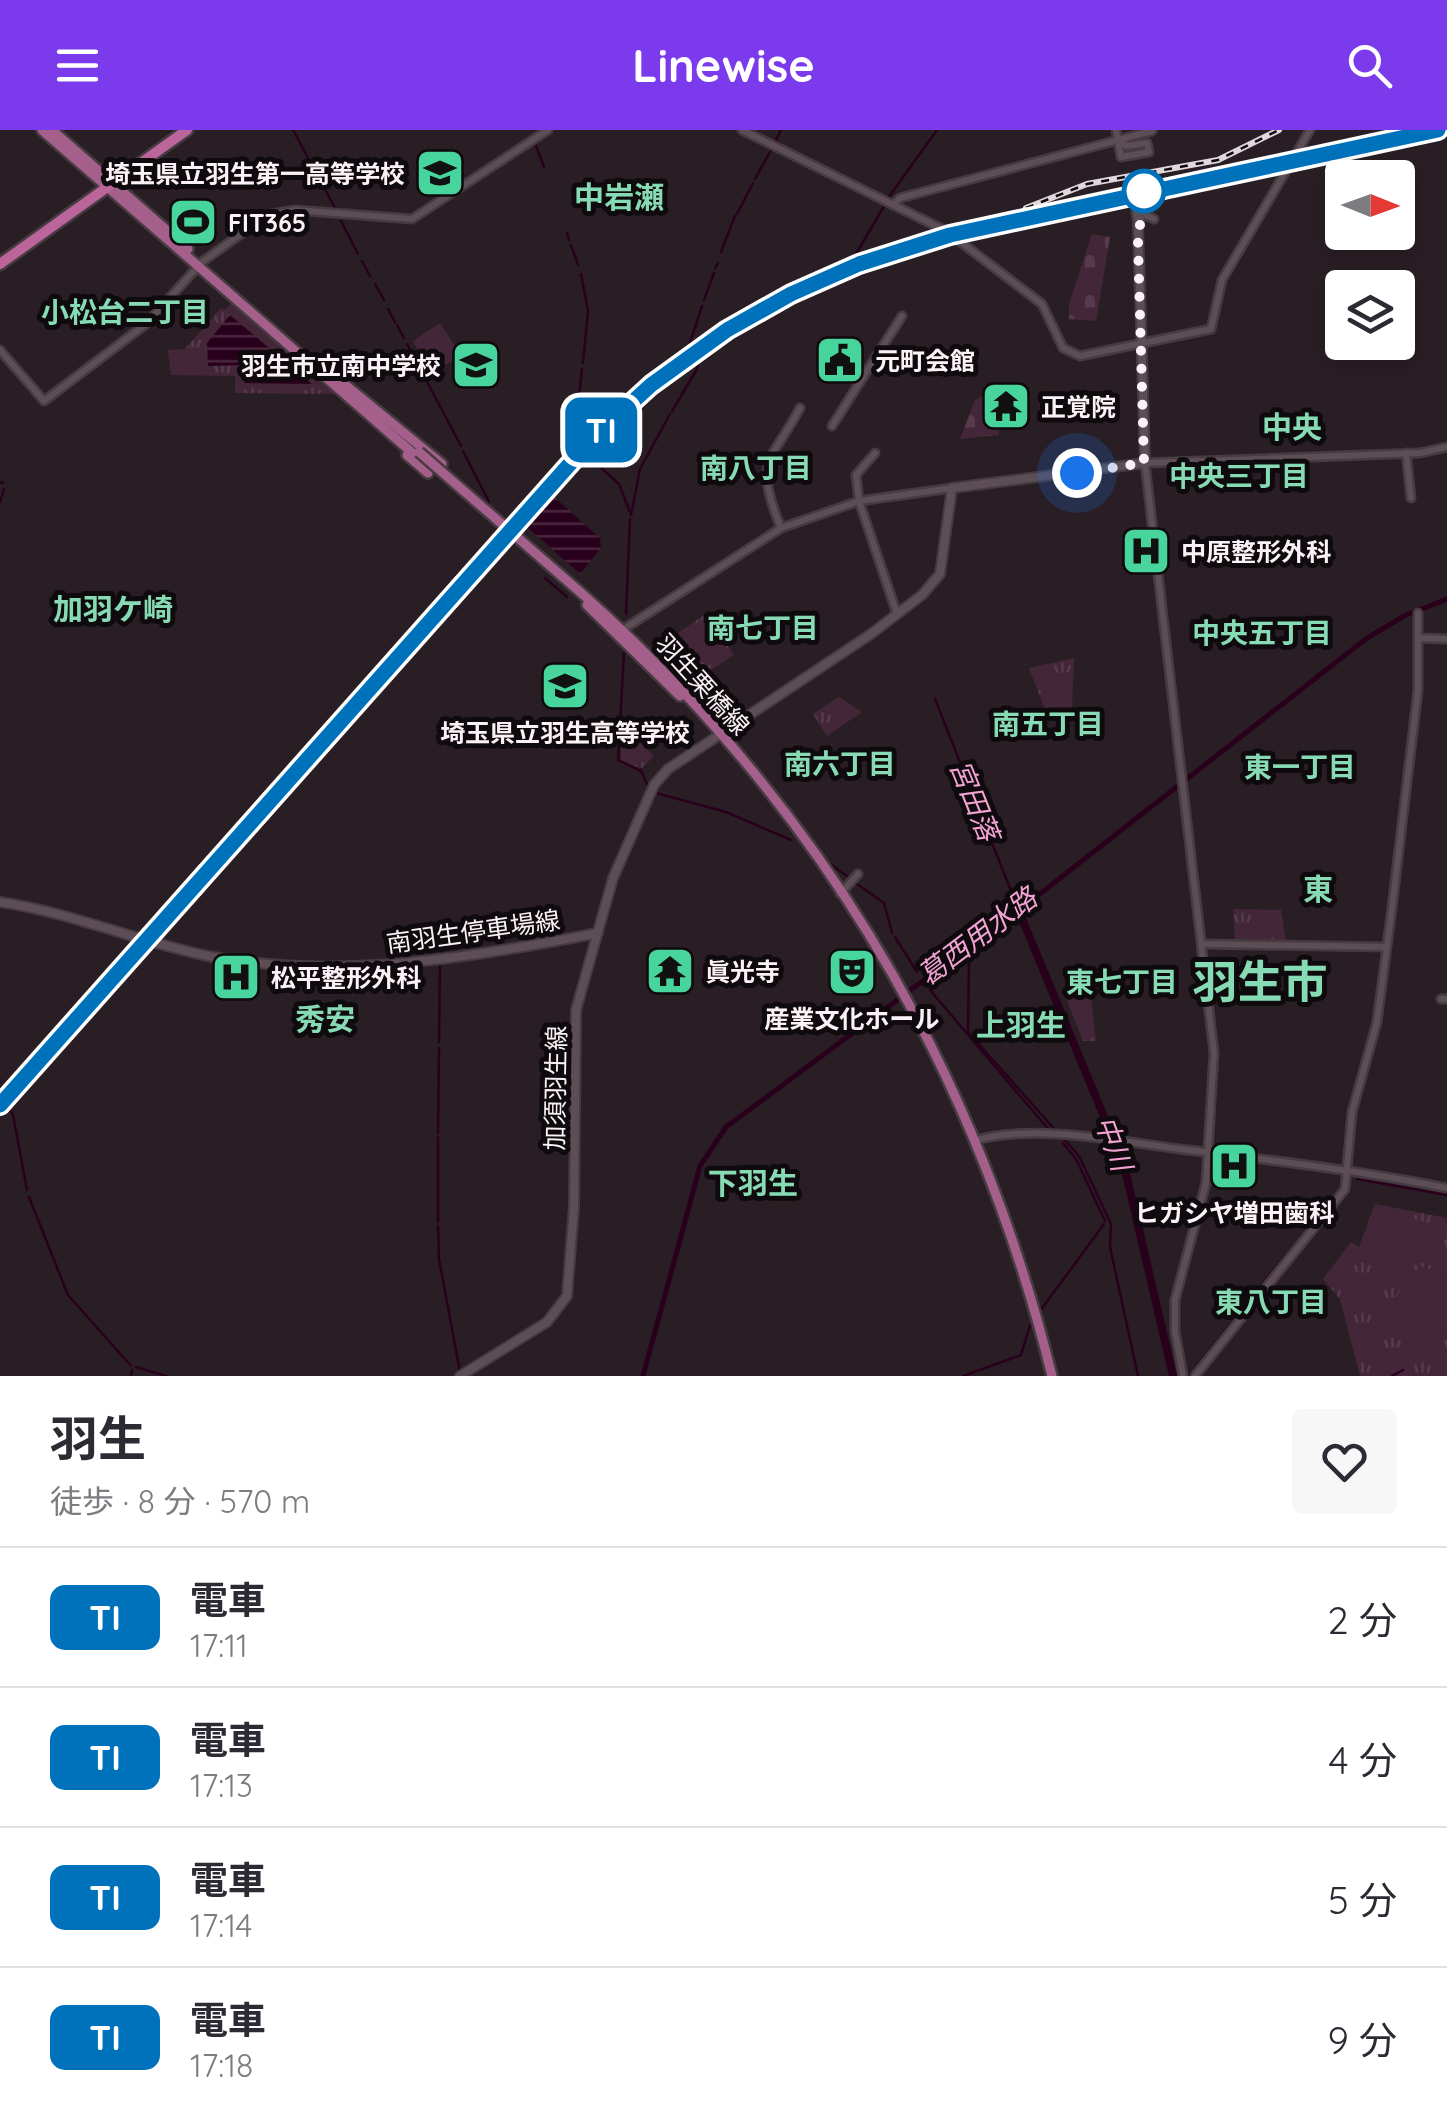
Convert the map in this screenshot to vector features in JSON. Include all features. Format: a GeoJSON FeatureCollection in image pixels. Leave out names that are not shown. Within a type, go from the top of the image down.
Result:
{"type":"FeatureCollection","features":[{"type":"Feature","properties":{"kind":"highway"},"geometry":{"type":"LineString","coordinates":[[0,264],[176,130]]}},
{"type":"Feature","properties":{"kind":"highway"},"geometry":{"type":"LineString","coordinates":[[0,256],[187,130]]}},
{"type":"Feature","properties":{"kind":"main road"},"geometry":{"type":"LineString","coordinates":[[42,130],[108,183]]}},
{"type":"Feature","properties":{"kind":"main road"},"geometry":{"type":"LineString","coordinates":[[52,130],[108,183]]}},
{"type":"Feature","properties":{"kind":"main road","name":"羽生栗橋線"},"geometry":{"type":"LineString","coordinates":[[108,183],[621,630],[720,734],[842,893],[902,986],[974,1141],[1006,1230],[1050,1376]]}},
{"type":"Feature","properties":{"kind":"main road"},"geometry":{"type":"LineString","coordinates":[[952,488],[1144,463],[1138,224]]}},
{"type":"Feature","properties":{"kind":"main road"},"geometry":{"type":"LineString","coordinates":[[331,376],[442,464]]}},
{"type":"Feature","properties":{"kind":"main road"},"geometry":{"type":"LineString","coordinates":[[331,376],[428,473]]}},
{"type":"Feature","properties":{"kind":"main road","name":"加須羽生線"},"geometry":{"type":"LineString","coordinates":[[460,1376],[546,1322],[567,1296],[574,1207],[575,1022],[614,878],[654,786],[668,769],[897,616],[940,574],[952,488]]}},
{"type":"Feature","properties":{"kind":"main road","name":"南羽生停車場線"},"geometry":{"type":"LineString","coordinates":[[0,902],[62,913],[214,957],[268,963],[412,964],[598,933]]}},
{"type":"Feature","properties":{"kind":"street"},"geometry":{"type":"LineString","coordinates":[[0,350],[44,401],[146,324],[200,264],[267,215],[286,210],[412,219],[548,130]]}},
{"type":"Feature","properties":{"kind":"street"},"geometry":{"type":"LineString","coordinates":[[742,130],[948,233],[1042,304],[1063,348],[1072,356],[1211,329],[1222,280],[1310,130]]}},
{"type":"Feature","properties":{"kind":"street"},"geometry":{"type":"LineString","coordinates":[[893,205],[900,198],[1117,134],[1152,132]]}},
{"type":"Feature","properties":{"kind":"street"},"geometry":{"type":"LineString","coordinates":[[1117,134],[1126,146],[1147,142],[1149,152],[1122,158],[1117,134]]}},
{"type":"Feature","properties":{"kind":"street"},"geometry":{"type":"LineString","coordinates":[[1138,224],[1136,213],[1154,219]]}},
{"type":"Feature","properties":{"kind":"street"},"geometry":{"type":"LineString","coordinates":[[832,426],[902,316]]}},
{"type":"Feature","properties":{"kind":"street"},"geometry":{"type":"LineString","coordinates":[[781,528],[770,500],[767,458],[800,408]]}},
{"type":"Feature","properties":{"kind":"street"},"geometry":{"type":"LineString","coordinates":[[1184,1376],[1175,1331],[1176,1300],[1210,1152],[1214,1052],[1144,463],[1447,448]]}},
{"type":"Feature","properties":{"kind":"street"},"geometry":{"type":"LineString","coordinates":[[875,453],[856,475],[859,501],[897,616]]}},
{"type":"Feature","properties":{"kind":"street"},"geometry":{"type":"LineString","coordinates":[[1406,453],[1411,498]]}},
{"type":"Feature","properties":{"kind":"street"},"geometry":{"type":"LineString","coordinates":[[621,630],[781,528],[859,501],[952,488]]}},
{"type":"Feature","properties":{"kind":"street"},"geometry":{"type":"LineString","coordinates":[[1195,1376],[1342,1194],[1352,1112],[1377,1022],[1417,700],[1418,613]]}},
{"type":"Feature","properties":{"kind":"street"},"geometry":{"type":"LineString","coordinates":[[1418,638],[1447,639]]}},
{"type":"Feature","properties":{"kind":"street"},"geometry":{"type":"LineString","coordinates":[[842,893],[858,874]]}},
{"type":"Feature","properties":{"kind":"street"},"geometry":{"type":"LineString","coordinates":[[1203,944],[1386,947]]}},
{"type":"Feature","properties":{"kind":"street"},"geometry":{"type":"LineString","coordinates":[[974,1141],[1048,1136],[1119,1141],[1347,1169],[1447,1188]]}},
{"type":"Feature","properties":{"kind":"green space"},"geometry":{"type":"Polygon","coordinates":[[[1092,234],[1110,237],[1096,321],[1069,319],[1069,304],[1092,234]]]}},
{"type":"Feature","properties":{"kind":"green space"},"geometry":{"type":"Polygon","coordinates":[[[234,300],[330,383],[335,394],[235,393],[235,376],[171,375],[168,350],[185,349],[221,308],[225,310],[234,300]]]}},
{"type":"Feature","properties":{"kind":"green space"},"geometry":{"type":"Polygon","coordinates":[[[440,323],[461,355],[431,375],[413,341],[440,323]]]}},
{"type":"Feature","properties":{"kind":"green space"},"geometry":{"type":"Polygon","coordinates":[[[997,397],[999,435],[960,439],[975,400],[997,397]]]}},
{"type":"Feature","properties":{"kind":"green space"},"geometry":{"type":"Polygon","coordinates":[[[707,613],[734,655],[708,672],[675,635],[707,613]]]}},
{"type":"Feature","properties":{"kind":"green space"},"geometry":{"type":"Polygon","coordinates":[[[707,617],[724,644],[700,653],[679,636],[707,617]]]}},
{"type":"Feature","properties":{"kind":"green space"},"geometry":{"type":"Polygon","coordinates":[[[1074,658],[1072,707],[1048,717],[1029,668],[1074,658]]]}},
{"type":"Feature","properties":{"kind":"green space"},"geometry":{"type":"Polygon","coordinates":[[[839,697],[862,712],[827,736],[813,714],[839,697]]]}},
{"type":"Feature","properties":{"kind":"green space"},"geometry":{"type":"Polygon","coordinates":[[[621,724],[654,756],[642,768],[621,763],[621,724]]]}},
{"type":"Feature","properties":{"kind":"green space"},"geometry":{"type":"Polygon","coordinates":[[[1233,909],[1281,910],[1286,942],[1235,940],[1233,909]]]}},
{"type":"Feature","properties":{"kind":"green space"},"geometry":{"type":"Polygon","coordinates":[[[1091,996],[1096,1041],[1083,1041],[1066,998],[1091,996]]]}},
{"type":"Feature","properties":{"kind":"green space"},"geometry":{"type":"Polygon","coordinates":[[[1375,1204],[1447,1218],[1447,1376],[1360,1376],[1340,1299],[1323,1279],[1351,1242],[1359,1247],[1375,1204]]]}},
{"type":"Feature","properties":{"kind":"green space"},"geometry":{"type":"Polygon","coordinates":[[[1380,1211],[1423,1221],[1413,1259],[1402,1267],[1364,1255],[1380,1211]]]}},
{"type":"Feature","properties":{"kind":"green space"},"geometry":{"type":"Polygon","coordinates":[[[1425,1266],[1447,1281],[1447,1329],[1428,1343],[1404,1331],[1393,1307],[1406,1275],[1425,1266]]]}},
{"type":"Feature","properties":{"kind":"shaded area"},"geometry":{"type":"Polygon","coordinates":[[[230,315],[312,384],[245,383],[244,365],[208,366],[207,343],[230,315]]]}},
{"type":"Feature","properties":{"kind":"shaded area"},"geometry":{"type":"Polygon","coordinates":[[[553,496],[600,538],[601,548],[580,574],[527,527],[553,496]]]}},
{"type":"Feature","properties":{"kind":"waterway"},"geometry":{"type":"LineString","coordinates":[[293,130],[335,208]]}},
{"type":"Feature","properties":{"kind":"waterway"},"geometry":{"type":"LineString","coordinates":[[775,142],[781,130]]}},
{"type":"Feature","properties":{"kind":"waterway"},"geometry":{"type":"LineString","coordinates":[[888,198],[937,130]]}},
{"type":"Feature","properties":{"kind":"waterway"},"geometry":{"type":"LineString","coordinates":[[1390,136],[1391,130]]}},
{"type":"Feature","properties":{"kind":"waterway"},"geometry":{"type":"LineString","coordinates":[[536,146],[544,167]]}},
{"type":"Feature","properties":{"kind":"waterway"},"geometry":{"type":"LineString","coordinates":[[755,179],[771,150]]}},
{"type":"Feature","properties":{"kind":"waterway"},"geometry":{"type":"LineString","coordinates":[[737,214],[753,183]]}},
{"type":"Feature","properties":{"kind":"waterway"},"geometry":{"type":"LineString","coordinates":[[856,254],[884,206]]}},
{"type":"Feature","properties":{"kind":"waterway"},"geometry":{"type":"LineString","coordinates":[[721,252],[735,216]]}},
{"type":"Feature","properties":{"kind":"waterway"},"geometry":{"type":"LineString","coordinates":[[341,221],[358,254]]}},
{"type":"Feature","properties":{"kind":"waterway"},"geometry":{"type":"LineString","coordinates":[[567,233],[569,240]]}},
{"type":"Feature","properties":{"kind":"waterway"},"geometry":{"type":"LineString","coordinates":[[571,245],[578,265]]}},
{"type":"Feature","properties":{"kind":"waterway"},"geometry":{"type":"LineString","coordinates":[[362,261],[370,276]]}},
{"type":"Feature","properties":{"kind":"waterway"},"geometry":{"type":"LineString","coordinates":[[715,268],[718,263]]}},
{"type":"Feature","properties":{"kind":"waterway"},"geometry":{"type":"LineString","coordinates":[[704,300],[714,273]]}},
{"type":"Feature","properties":{"kind":"waterway"},"geometry":{"type":"LineString","coordinates":[[581,274],[588,311],[583,363]]}},
{"type":"Feature","properties":{"kind":"waterway"},"geometry":{"type":"LineString","coordinates":[[375,284],[384,300]]}},
{"type":"Feature","properties":{"kind":"waterway"},"geometry":{"type":"LineString","coordinates":[[690,343],[702,306]]}},
{"type":"Feature","properties":{"kind":"waterway"},"geometry":{"type":"LineString","coordinates":[[388,309],[395,322]]}},
{"type":"Feature","properties":{"kind":"waterway"},"geometry":{"type":"LineString","coordinates":[[397,325],[404,338]]}},
{"type":"Feature","properties":{"kind":"waterway"},"geometry":{"type":"LineString","coordinates":[[407,344],[461,446]]}},
{"type":"Feature","properties":{"kind":"waterway"},"geometry":{"type":"LineString","coordinates":[[681,396],[698,367],[696,358]]}},
{"type":"Feature","properties":{"kind":"waterway"},"geometry":{"type":"LineString","coordinates":[[576,424],[582,369]]}},
{"type":"Feature","properties":{"kind":"waterway"},"geometry":{"type":"LineString","coordinates":[[672,411],[680,398]]}},
{"type":"Feature","properties":{"kind":"waterway"},"geometry":{"type":"LineString","coordinates":[[631,515],[640,469],[670,414]]}},
{"type":"Feature","properties":{"kind":"waterway"},"geometry":{"type":"LineString","coordinates":[[576,427],[579,447]]}},
{"type":"Feature","properties":{"kind":"waterway"},"geometry":{"type":"LineString","coordinates":[[463,451],[489,502]]}},
{"type":"Feature","properties":{"kind":"waterway"},"geometry":{"type":"LineString","coordinates":[[587,455],[619,484],[630,512]]}},
{"type":"Feature","properties":{"kind":"waterway"},"geometry":{"type":"LineString","coordinates":[[0,502],[4,489]]}},
{"type":"Feature","properties":{"kind":"waterway"},"geometry":{"type":"LineString","coordinates":[[626,614],[630,519]]}},
{"type":"Feature","properties":{"kind":"waterway"},"geometry":{"type":"LineString","coordinates":[[545,578],[567,597]]}},
{"type":"Feature","properties":{"kind":"waterway","name":"葛西用水路"},"geometry":{"type":"LineString","coordinates":[[643,1376],[700,1166],[726,1127],[1032,900],[1367,638],[1406,615],[1447,599]]}},
{"type":"Feature","properties":{"kind":"waterway"},"geometry":{"type":"LineString","coordinates":[[624,653],[618,760],[641,771],[648,786]]}},
{"type":"Feature","properties":{"kind":"waterway","name":"宮田落"},"geometry":{"type":"LineString","coordinates":[[935,699],[1015,901]]}},
{"type":"Feature","properties":{"kind":"waterway"},"geometry":{"type":"LineString","coordinates":[[656,793],[726,812],[791,840]]}},
{"type":"Feature","properties":{"kind":"waterway"},"geometry":{"type":"LineString","coordinates":[[830,864],[847,876]]}},
{"type":"Feature","properties":{"kind":"waterway"},"geometry":{"type":"LineString","coordinates":[[857,884],[884,903],[892,933]]}},
{"type":"Feature","properties":{"kind":"waterway","name":"中川"},"geometry":{"type":"LineString","coordinates":[[1023,921],[1124,1165],[1173,1376]]}},
{"type":"Feature","properties":{"kind":"waterway"},"geometry":{"type":"LineString","coordinates":[[441,955],[444,932]]}},
{"type":"Feature","properties":{"kind":"waterway"},"geometry":{"type":"LineString","coordinates":[[895,937],[917,972]]}},
{"type":"Feature","properties":{"kind":"waterway"},"geometry":{"type":"LineString","coordinates":[[969,957],[968,1032],[1057,1132]]}},
{"type":"Feature","properties":{"kind":"waterway"},"geometry":{"type":"LineString","coordinates":[[439,1042],[440,964]]}},
{"type":"Feature","properties":{"kind":"waterway"},"geometry":{"type":"LineString","coordinates":[[930,990],[1049,1130]]}},
{"type":"Feature","properties":{"kind":"waterway"},"geometry":{"type":"LineString","coordinates":[[438,1133],[439,1048]]}},
{"type":"Feature","properties":{"kind":"waterway"},"geometry":{"type":"LineString","coordinates":[[6,1104],[13,1115],[27,1190]]}},
{"type":"Feature","properties":{"kind":"waterway"},"geometry":{"type":"LineString","coordinates":[[438,1137],[438,1222]]}},
{"type":"Feature","properties":{"kind":"waterway"},"geometry":{"type":"LineString","coordinates":[[1063,1138],[1079,1156],[1111,1224],[1110,1247],[1138,1376]]}},
{"type":"Feature","properties":{"kind":"waterway"},"geometry":{"type":"LineString","coordinates":[[1063,1143],[1076,1159],[1105,1221]]}},
{"type":"Feature","properties":{"kind":"waterway"},"geometry":{"type":"LineString","coordinates":[[1357,1179],[1447,1195]]}},
{"type":"Feature","properties":{"kind":"waterway"},"geometry":{"type":"LineString","coordinates":[[1289,1252],[1340,1188]]}},
{"type":"Feature","properties":{"kind":"waterway"},"geometry":{"type":"LineString","coordinates":[[29,1197],[68,1295],[131,1366]]}},
{"type":"Feature","properties":{"kind":"waterway"},"geometry":{"type":"LineString","coordinates":[[1040,1311],[1104,1224]]}},
{"type":"Feature","properties":{"kind":"waterway"},"geometry":{"type":"LineString","coordinates":[[438,1226],[439,1259],[460,1372]]}},
{"type":"Feature","properties":{"kind":"waterway"},"geometry":{"type":"LineString","coordinates":[[1250,1299],[1286,1255]]}},
{"type":"Feature","properties":{"kind":"waterway"},"geometry":{"type":"LineString","coordinates":[[1189,1376],[1248,1302]]}},
{"type":"Feature","properties":{"kind":"waterway"},"geometry":{"type":"LineString","coordinates":[[963,1376],[1021,1355],[1030,1325]]}},
{"type":"Feature","properties":{"kind":"waterway"},"geometry":{"type":"LineString","coordinates":[[136,1367],[166,1376]]}},
{"type":"Feature","properties":{"kind":"waterway"},"geometry":{"type":"LineString","coordinates":[[131,1376],[132,1370]]}},
{"type":"Feature","properties":{"kind":"waterway"},"geometry":{"type":"LineString","coordinates":[[1392,1376],[1403,1370]]}},
{"type":"Feature","properties":{"kind":"railway"},"geometry":{"type":"LineString","coordinates":[[1026,208],[1087,184],[1218,160],[1279,130]]}},
{"type":"Feature","properties":{"kind":"railway"},"geometry":{"type":"LineString","coordinates":[[0,1105],[592,439],[651,385],[727,329],[791,294],[859,264],[951,235],[1438,130]]}},
{"type":"Feature","properties":{"kind":"train","name":"TI"},"geometry":{"type":"LineString","coordinates":[[0,1105],[592,439],[666,372],[746,317],[859,264],[950,235],[1438,130]]}},
{"type":"Feature","properties":{"kind":"place","name":"埼玉県立羽生第一高等学校"},"geometry":{"type":"Point","coordinates":[440,173]}},
{"type":"Feature","properties":{"kind":"place","name":"FIT365"},"geometry":{"type":"Point","coordinates":[193,222]}},
{"type":"Feature","properties":{"kind":"place","name":"元町会館"},"geometry":{"type":"Point","coordinates":[840,360]}},
{"type":"Feature","properties":{"kind":"place","name":"羽生市立南中学校"},"geometry":{"type":"Point","coordinates":[476,365]}},
{"type":"Feature","properties":{"kind":"place","name":"正覚院"},"geometry":{"type":"Point","coordinates":[1006,406]}},
{"type":"Feature","properties":{"kind":"place","name":"中原整形外科"},"geometry":{"type":"Point","coordinates":[1146,551]}},
{"type":"Feature","properties":{"kind":"place","name":"埼玉県立羽生高等学校"},"geometry":{"type":"Point","coordinates":[565,686]}},
{"type":"Feature","properties":{"kind":"place","name":"眞光寺"},"geometry":{"type":"Point","coordinates":[670,971]}},
{"type":"Feature","properties":{"kind":"place","name":"産業文化ホール"},"geometry":{"type":"Point","coordinates":[852,972]}},
{"type":"Feature","properties":{"kind":"place","name":"松平整形外科"},"geometry":{"type":"Point","coordinates":[236,977]}},
{"type":"Feature","properties":{"kind":"place","name":"ヒガシヤ増田歯科"},"geometry":{"type":"Point","coordinates":[1234,1166]}},
{"type":"Feature","properties":{"kind":"district","name":"中岩瀬"},"geometry":{"type":"Point","coordinates":[619,197]}},
{"type":"Feature","properties":{"kind":"district","name":"小松台二丁目"},"geometry":{"type":"Point","coordinates":[125,311]}},
{"type":"Feature","properties":{"kind":"district","name":"中央"},"geometry":{"type":"Point","coordinates":[1292,427]}},
{"type":"Feature","properties":{"kind":"district","name":"南八丁目"},"geometry":{"type":"Point","coordinates":[756,467]}},
{"type":"Feature","properties":{"kind":"district","name":"中央三丁目"},"geometry":{"type":"Point","coordinates":[1239,475]}},
{"type":"Feature","properties":{"kind":"district","name":"加羽ケ崎"},"geometry":{"type":"Point","coordinates":[113,609]}},
{"type":"Feature","properties":{"kind":"district","name":"南七丁目"},"geometry":{"type":"Point","coordinates":[763,627]}},
{"type":"Feature","properties":{"kind":"district","name":"中央五丁目"},"geometry":{"type":"Point","coordinates":[1262,632]}},
{"type":"Feature","properties":{"kind":"district","name":"南五丁目"},"geometry":{"type":"Point","coordinates":[1048,723]}},
{"type":"Feature","properties":{"kind":"district","name":"南六丁目"},"geometry":{"type":"Point","coordinates":[840,763]}},
{"type":"Feature","properties":{"kind":"district","name":"東一丁目"},"geometry":{"type":"Point","coordinates":[1300,766]}},
{"type":"Feature","properties":{"kind":"district","name":"東"},"geometry":{"type":"Point","coordinates":[1318,889]}},
{"type":"Feature","properties":{"kind":"district","name":"東七丁目"},"geometry":{"type":"Point","coordinates":[1122,981]}},
{"type":"Feature","properties":{"kind":"district","name":"羽生市"},"geometry":{"type":"Point","coordinates":[1260,981]}},
{"type":"Feature","properties":{"kind":"district","name":"秀安"},"geometry":{"type":"Point","coordinates":[325,1019]}},
{"type":"Feature","properties":{"kind":"district","name":"上羽生"},"geometry":{"type":"Point","coordinates":[1021,1025]}},
{"type":"Feature","properties":{"kind":"district","name":"下羽生"},"geometry":{"type":"Point","coordinates":[753,1183]}},
{"type":"Feature","properties":{"kind":"district","name":"東八丁目"},"geometry":{"type":"Point","coordinates":[1271,1301]}},
{"type":"Feature","properties":{"kind":"route"},"geometry":{"type":"LineString","coordinates":[[1077,473],[1144,463],[1138,242],[1144,191]]}}]}
